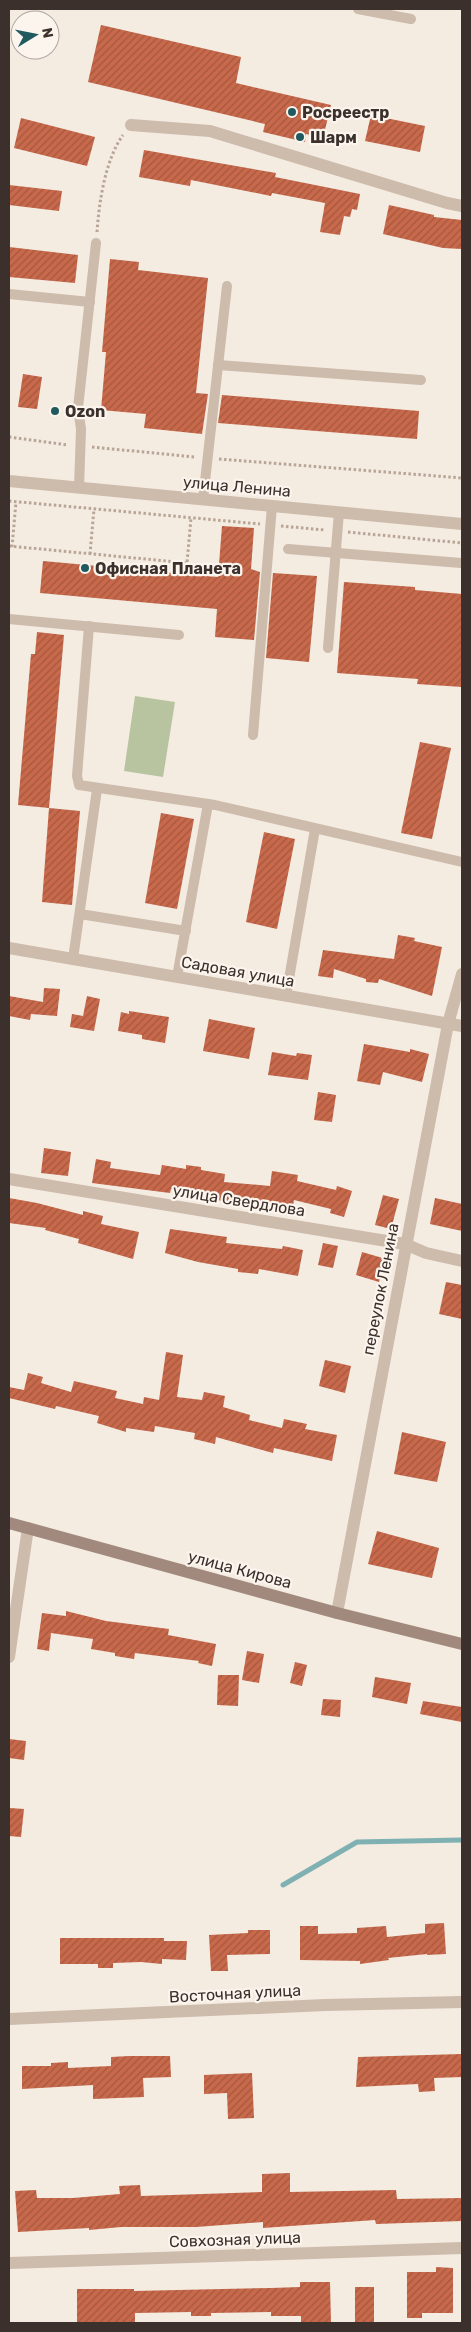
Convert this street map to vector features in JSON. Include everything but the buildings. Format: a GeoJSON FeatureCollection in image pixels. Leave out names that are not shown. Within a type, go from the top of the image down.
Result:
{"type":"FeatureCollection","features":[{"type":"Feature","properties":{"kind":"main road","name":"улица Кирова"},"geometry":{"type":"LineString","coordinates":[[9,1523],[337,1613],[462,1644]]}},
{"type":"Feature","properties":{"kind":"street"},"geometry":{"type":"LineString","coordinates":[[131,125],[210,131],[462,206]]}},
{"type":"Feature","properties":{"kind":"street","name":"улица Ленина"},"geometry":{"type":"LineString","coordinates":[[9,481],[462,524]]}},
{"type":"Feature","properties":{"kind":"street","name":"Садовая улица"},"geometry":{"type":"LineString","coordinates":[[9,948],[462,1026]]}},
{"type":"Feature","properties":{"kind":"street","name":"переулок Ленина"},"geometry":{"type":"LineString","coordinates":[[337,1613],[405,1244],[448,1024],[462,974]]}},
{"type":"Feature","properties":{"kind":"street","name":"улица Свердлова"},"geometry":{"type":"LineString","coordinates":[[9,1180],[405,1244],[426,1253],[462,1261]]}},
{"type":"Feature","properties":{"kind":"street"},"geometry":{"type":"LineString","coordinates":[[9,1657],[28,1528]]}},
{"type":"Feature","properties":{"kind":"street","name":"Восточная улица"},"geometry":{"type":"LineString","coordinates":[[9,2019],[324,2005],[462,2002]]}},
{"type":"Feature","properties":{"kind":"street","name":"Совхозная улица"},"geometry":{"type":"LineString","coordinates":[[9,2263],[462,2248]]}},
{"type":"Feature","properties":{"kind":"lane"},"geometry":{"type":"LineString","coordinates":[[358,9],[411,19]]}},
{"type":"Feature","properties":{"kind":"lane"},"geometry":{"type":"LineString","coordinates":[[79,488],[82,429],[78,408],[96,243]]}},
{"type":"Feature","properties":{"kind":"lane"},"geometry":{"type":"LineString","coordinates":[[203,499],[206,458],[227,286]]}},
{"type":"Feature","properties":{"kind":"lane"},"geometry":{"type":"LineString","coordinates":[[9,294],[90,302]]}},
{"type":"Feature","properties":{"kind":"lane"},"geometry":{"type":"LineString","coordinates":[[218,365],[421,380]]}},
{"type":"Feature","properties":{"kind":"lane"},"geometry":{"type":"LineString","coordinates":[[253,735],[272,506]]}},
{"type":"Feature","properties":{"kind":"lane"},"geometry":{"type":"LineString","coordinates":[[328,648],[339,512]]}},
{"type":"Feature","properties":{"kind":"lane"},"geometry":{"type":"LineString","coordinates":[[288,549],[461,563]]}},
{"type":"Feature","properties":{"kind":"lane"},"geometry":{"type":"LineString","coordinates":[[9,619],[179,635]]}},
{"type":"Feature","properties":{"kind":"lane"},"geometry":{"type":"LineString","coordinates":[[89,626],[77,776],[79,785],[208,804],[462,862]]}},
{"type":"Feature","properties":{"kind":"lane"},"geometry":{"type":"LineString","coordinates":[[73,959],[97,789]]}},
{"type":"Feature","properties":{"kind":"lane"},"geometry":{"type":"LineString","coordinates":[[177,977],[208,804]]}},
{"type":"Feature","properties":{"kind":"lane"},"geometry":{"type":"LineString","coordinates":[[286,996],[316,828]]}},
{"type":"Feature","properties":{"kind":"lane"},"geometry":{"type":"LineString","coordinates":[[80,914],[186,931]]}},
{"type":"Feature","properties":{"kind":"path"},"geometry":{"type":"LineString","coordinates":[[96,243],[99,204],[107,173],[120,140],[131,125]]}},
{"type":"Feature","properties":{"kind":"path"},"geometry":{"type":"LineString","coordinates":[[9,437],[206,458],[462,478]]}},
{"type":"Feature","properties":{"kind":"path"},"geometry":{"type":"LineString","coordinates":[[9,501],[462,543]]}},
{"type":"Feature","properties":{"kind":"path"},"geometry":{"type":"LineString","coordinates":[[16,502],[10,547],[187,563],[191,518]]}},
{"type":"Feature","properties":{"kind":"path"},"geometry":{"type":"LineString","coordinates":[[90,554],[94,509]]}},
{"type":"Feature","properties":{"kind":"green space"},"geometry":{"type":"Polygon","coordinates":[[[135,696],[175,702],[163,777],[124,771],[135,696]]]}},
{"type":"Feature","properties":{"kind":"waterway"},"geometry":{"type":"LineString","coordinates":[[283,1885],[357,1842],[462,1840]]}},
{"type":"Feature","properties":{"kind":"place","name":"Росреестр"},"geometry":{"type":"Point","coordinates":[292,112]}},
{"type":"Feature","properties":{"kind":"place","name":"Шарм"},"geometry":{"type":"Point","coordinates":[300,137]}},
{"type":"Feature","properties":{"kind":"place","name":"Ozon"},"geometry":{"type":"Point","coordinates":[55,411]}},
{"type":"Feature","properties":{"kind":"place","name":"Офисная Планета"},"geometry":{"type":"Point","coordinates":[85,568]}}]}
